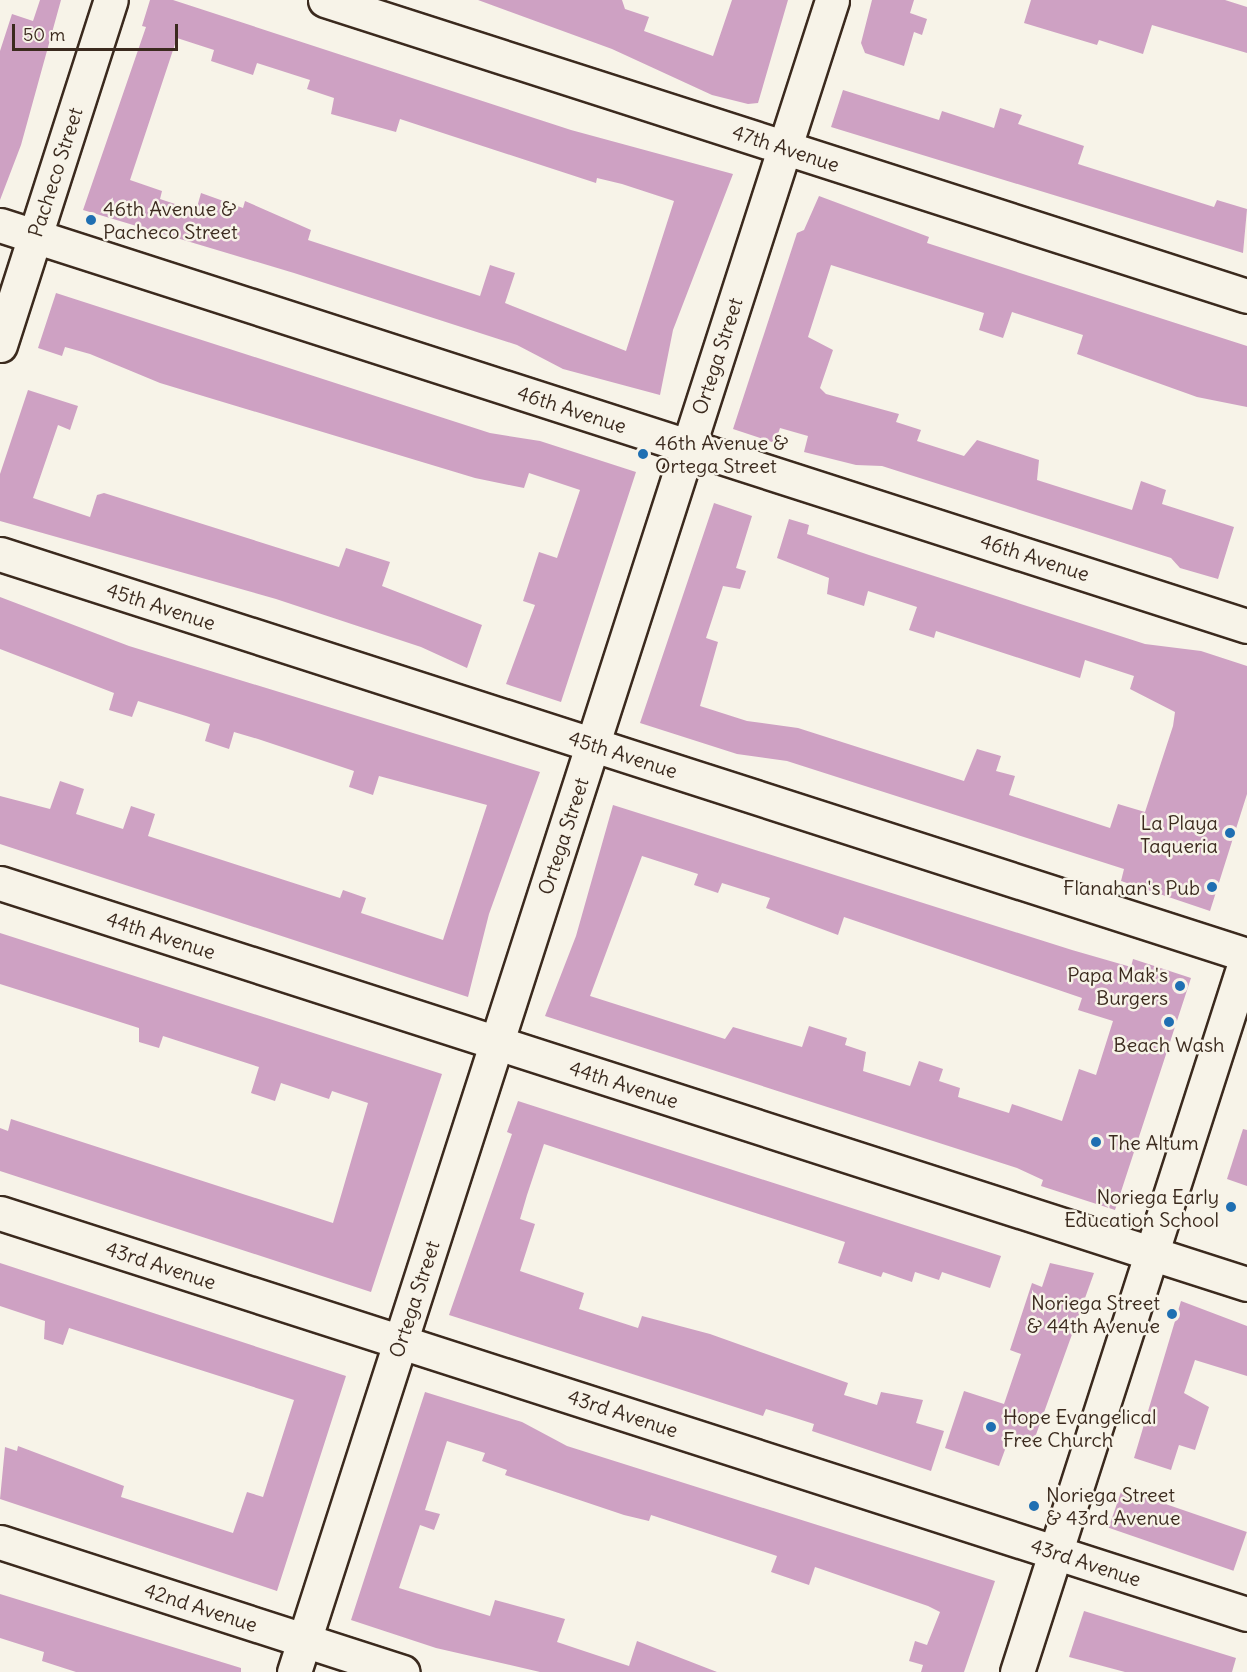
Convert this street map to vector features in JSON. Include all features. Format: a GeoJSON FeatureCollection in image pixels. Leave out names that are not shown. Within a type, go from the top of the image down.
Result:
{"type":"FeatureCollection","features":[{"type":"Feature","properties":{"kind":"street","name":"Pacheco Street"},"geometry":{"type":"LineString","coordinates":[[0,345],[111,0]]}},
{"type":"Feature","properties":{"kind":"street","name":"47th Avenue"},"geometry":{"type":"LineString","coordinates":[[325,0],[1247,296]]}},
{"type":"Feature","properties":{"kind":"street","name":"Ortega Street"},"geometry":{"type":"LineString","coordinates":[[294,1672],[832,0]]}},
{"type":"Feature","properties":{"kind":"street","name":"46th Avenue"},"geometry":{"type":"LineString","coordinates":[[0,225],[1247,626]]}},
{"type":"Feature","properties":{"kind":"street","name":"45th Avenue"},"geometry":{"type":"LineString","coordinates":[[0,554],[1247,955]]}},
{"type":"Feature","properties":{"kind":"street","name":"44th Avenue"},"geometry":{"type":"LineString","coordinates":[[0,883],[1247,1284]]}},
{"type":"Feature","properties":{"kind":"street"},"geometry":{"type":"LineString","coordinates":[[1017,1672],[1247,955]]}},
{"type":"Feature","properties":{"kind":"street","name":"43rd Avenue"},"geometry":{"type":"LineString","coordinates":[[0,1213],[1247,1614]]}},
{"type":"Feature","properties":{"kind":"street","name":"42nd Avenue"},"geometry":{"type":"LineString","coordinates":[[0,1542],[403,1672]]}},
{"type":"Feature","properties":{"kind":"building"},"geometry":{"type":"Polygon","coordinates":[[[40,0],[61,0],[21,145],[0,200],[0,51],[12,14],[33,21],[40,0]]]}},
{"type":"Feature","properties":{"kind":"building"},"geometry":{"type":"Polygon","coordinates":[[[150,0],[173,0],[571,130],[733,174],[673,330],[660,395],[563,369],[517,345],[294,273],[83,210],[146,27],[142,26],[150,0]],[[177,38],[130,180],[162,191],[160,199],[196,211],[201,193],[243,208],[245,201],[311,230],[308,240],[480,296],[490,265],[515,273],[505,303],[626,351],[674,201],[597,178],[596,183],[400,119],[396,132],[331,114],[334,98],[307,89],[310,80],[257,63],[253,75],[211,61],[214,50],[177,38]]]}},
{"type":"Feature","properties":{"kind":"building"},"geometry":{"type":"Polygon","coordinates":[[[478,0],[622,0],[625,9],[649,17],[644,31],[713,56],[732,0],[788,0],[758,103],[748,104],[712,95],[612,49],[478,0]]]}},
{"type":"Feature","properties":{"kind":"building"},"geometry":{"type":"Polygon","coordinates":[[[872,0],[914,0],[910,13],[927,19],[922,35],[914,32],[904,66],[865,53],[861,43],[872,0]]]}},
{"type":"Feature","properties":{"kind":"building"},"geometry":{"type":"Polygon","coordinates":[[[1031,0],[1225,0],[1247,7],[1247,53],[1152,25],[1143,54],[1099,40],[1097,45],[1024,23],[1031,0]]]}},
{"type":"Feature","properties":{"kind":"building"},"geometry":{"type":"Polygon","coordinates":[[[843,90],[939,120],[942,111],[994,128],[1000,108],[1022,115],[1018,124],[1084,146],[1078,164],[1214,207],[1217,200],[1247,209],[1243,253],[831,127],[843,90]]]}},
{"type":"Feature","properties":{"kind":"building"},"geometry":{"type":"Polygon","coordinates":[[[819,196],[929,237],[927,243],[1247,346],[1247,407],[1197,397],[1077,354],[1083,335],[1012,312],[1003,338],[979,330],[984,313],[831,265],[808,337],[833,350],[820,388],[826,394],[899,414],[896,422],[921,430],[917,441],[964,456],[977,440],[1039,460],[1037,480],[1132,510],[1141,481],[1166,490],[1162,504],[1234,527],[1218,579],[1180,568],[1171,558],[882,466],[856,465],[804,452],[808,436],[780,428],[775,443],[733,429],[797,233],[804,230],[819,196]]]}},
{"type":"Feature","properties":{"kind":"building"},"geometry":{"type":"Polygon","coordinates":[[[56,293],[490,433],[540,441],[636,472],[561,702],[506,684],[535,605],[523,601],[539,552],[557,558],[580,490],[529,473],[524,488],[475,478],[160,383],[90,354],[65,347],[62,356],[38,348],[56,293]]]}},
{"type":"Feature","properties":{"kind":"building"},"geometry":{"type":"Polygon","coordinates":[[[28,390],[78,406],[70,430],[58,425],[33,498],[90,517],[97,495],[104,493],[339,567],[346,548],[390,562],[382,586],[482,625],[467,668],[421,647],[276,599],[0,521],[0,474],[28,390]]]}},
{"type":"Feature","properties":{"kind":"building"},"geometry":{"type":"Polygon","coordinates":[[[714,503],[752,516],[736,568],[746,571],[740,589],[723,586],[706,638],[718,642],[700,706],[747,721],[798,728],[964,781],[977,749],[1001,756],[996,771],[1015,776],[1009,795],[1110,828],[1118,804],[1145,812],[1173,726],[1175,712],[1130,689],[1134,676],[1085,660],[1080,678],[936,631],[934,638],[909,630],[917,607],[868,591],[864,606],[827,594],[829,578],[777,558],[789,519],[809,525],[807,534],[1145,644],[1201,651],[1247,666],[1247,794],[1210,911],[1121,881],[1124,869],[787,761],[737,754],[640,723],[714,503]]]}},
{"type":"Feature","properties":{"kind":"building"},"geometry":{"type":"Polygon","coordinates":[[[0,597],[129,646],[540,772],[489,914],[468,997],[0,844],[0,796],[50,809],[60,781],[84,789],[76,814],[123,829],[131,806],[155,814],[148,836],[340,898],[343,890],[366,898],[361,913],[443,940],[487,805],[379,776],[373,795],[349,787],[354,771],[258,739],[234,732],[229,749],[205,741],[210,724],[186,716],[138,701],[132,717],[109,710],[114,693],[0,649],[0,597]]]}},
{"type":"Feature","properties":{"kind":"building"},"geometry":{"type":"Polygon","coordinates":[[[613,805],[1072,950],[1131,967],[1133,959],[1191,978],[1115,1210],[1041,1186],[1043,1180],[1017,1168],[545,1016],[576,936],[613,805]],[[642,856],[590,996],[725,1039],[733,1027],[802,1047],[809,1026],[847,1038],[845,1045],[866,1052],[863,1071],[910,1086],[919,1061],[943,1069],[939,1081],[960,1088],[958,1097],[1009,1113],[1012,1104],[1062,1121],[1079,1069],[1096,1075],[1113,1021],[1078,1010],[1082,998],[844,917],[838,935],[766,908],[770,898],[722,883],[718,893],[694,885],[698,874],[642,856]]]}},
{"type":"Feature","properties":{"kind":"building"},"geometry":{"type":"Polygon","coordinates":[[[0,933],[442,1074],[371,1292],[0,1171],[0,1128],[8,1131],[11,1119],[333,1223],[368,1103],[332,1091],[329,1099],[281,1083],[275,1101],[251,1093],[259,1067],[163,1036],[159,1048],[139,1042],[139,1028],[0,984],[0,933]]]}},
{"type":"Feature","properties":{"kind":"building"},"geometry":{"type":"Polygon","coordinates":[[[518,1101],[1001,1256],[990,1288],[942,1272],[939,1280],[915,1272],[912,1282],[883,1272],[881,1277],[838,1263],[845,1242],[544,1144],[527,1195],[520,1219],[535,1224],[520,1271],[584,1293],[579,1309],[638,1328],[642,1316],[710,1334],[848,1383],[844,1395],[877,1405],[881,1392],[923,1400],[916,1423],[944,1431],[931,1471],[812,1431],[814,1424],[766,1409],[763,1416],[449,1315],[512,1134],[507,1132],[518,1101]]]}},
{"type":"Feature","properties":{"kind":"building"},"geometry":{"type":"Polygon","coordinates":[[[1243,1129],[1247,1130],[1247,1186],[1227,1179],[1243,1129]]]}},
{"type":"Feature","properties":{"kind":"building"},"geometry":{"type":"Polygon","coordinates":[[[0,1263],[346,1376],[277,1591],[0,1499],[5,1447],[17,1451],[18,1446],[124,1486],[121,1497],[233,1533],[247,1492],[263,1497],[294,1400],[69,1328],[63,1345],[44,1339],[45,1321],[0,1306],[0,1263]]]}},
{"type":"Feature","properties":{"kind":"building"},"geometry":{"type":"Polygon","coordinates":[[[1050,1263],[1094,1273],[1033,1443],[1010,1436],[999,1466],[945,1448],[964,1391],[1004,1404],[1021,1354],[1010,1350],[1032,1283],[1042,1287],[1050,1263]]]}},
{"type":"Feature","properties":{"kind":"building"},"geometry":{"type":"Polygon","coordinates":[[[1181,1301],[1247,1326],[1247,1376],[1195,1360],[1184,1393],[1209,1407],[1195,1450],[1179,1445],[1171,1470],[1134,1458],[1181,1301]]]}},
{"type":"Feature","properties":{"kind":"building"},"geometry":{"type":"Polygon","coordinates":[[[425,1392],[522,1422],[567,1446],[995,1581],[964,1672],[921,1672],[923,1665],[909,1661],[915,1641],[927,1645],[940,1612],[928,1606],[815,1567],[809,1585],[771,1572],[777,1556],[651,1515],[649,1521],[624,1515],[505,1475],[507,1470],[482,1461],[485,1453],[447,1441],[425,1510],[440,1514],[434,1530],[420,1525],[399,1588],[490,1616],[495,1600],[565,1619],[557,1642],[629,1666],[637,1641],[717,1672],[540,1672],[436,1648],[351,1620],[425,1392]]]}},
{"type":"Feature","properties":{"kind":"building"},"geometry":{"type":"Polygon","coordinates":[[[1122,1489],[1247,1532],[1233,1571],[1109,1528],[1122,1489]]]}},
{"type":"Feature","properties":{"kind":"building"},"geometry":{"type":"Polygon","coordinates":[[[0,1594],[241,1668],[241,1672],[76,1672],[42,1661],[44,1652],[0,1638],[0,1594]]]}},
{"type":"Feature","properties":{"kind":"building"},"geometry":{"type":"Polygon","coordinates":[[[1084,1611],[1236,1658],[1232,1672],[1125,1672],[1069,1657],[1084,1611]]]}},
{"type":"Feature","properties":{"kind":"place","name":"46th Avenue & Pacheco Street"},"geometry":{"type":"Point","coordinates":[91,220]}},
{"type":"Feature","properties":{"kind":"place","name":"46th Avenue & Ortega Street"},"geometry":{"type":"Point","coordinates":[643,454]}},
{"type":"Feature","properties":{"kind":"place","name":"La Playa Taqueria"},"geometry":{"type":"Point","coordinates":[1230,833]}},
{"type":"Feature","properties":{"kind":"place","name":"Flanahan's Pub"},"geometry":{"type":"Point","coordinates":[1212,887]}},
{"type":"Feature","properties":{"kind":"place","name":"Papa Mak's Burgers"},"geometry":{"type":"Point","coordinates":[1180,986]}},
{"type":"Feature","properties":{"kind":"place","name":"Beach Wash"},"geometry":{"type":"Point","coordinates":[1169,1022]}},
{"type":"Feature","properties":{"kind":"place","name":"The Altum"},"geometry":{"type":"Point","coordinates":[1096,1142]}},
{"type":"Feature","properties":{"kind":"place","name":"Noriega Early Education School"},"geometry":{"type":"Point","coordinates":[1231,1207]}},
{"type":"Feature","properties":{"kind":"place","name":"Noriega Street & 44th Avenue"},"geometry":{"type":"Point","coordinates":[1172,1314]}},
{"type":"Feature","properties":{"kind":"place","name":"Hope Evangelical Free Church"},"geometry":{"type":"Point","coordinates":[991,1427]}},
{"type":"Feature","properties":{"kind":"place","name":"Noriega Street & 43rd Avenue"},"geometry":{"type":"Point","coordinates":[1034,1506]}}]}
